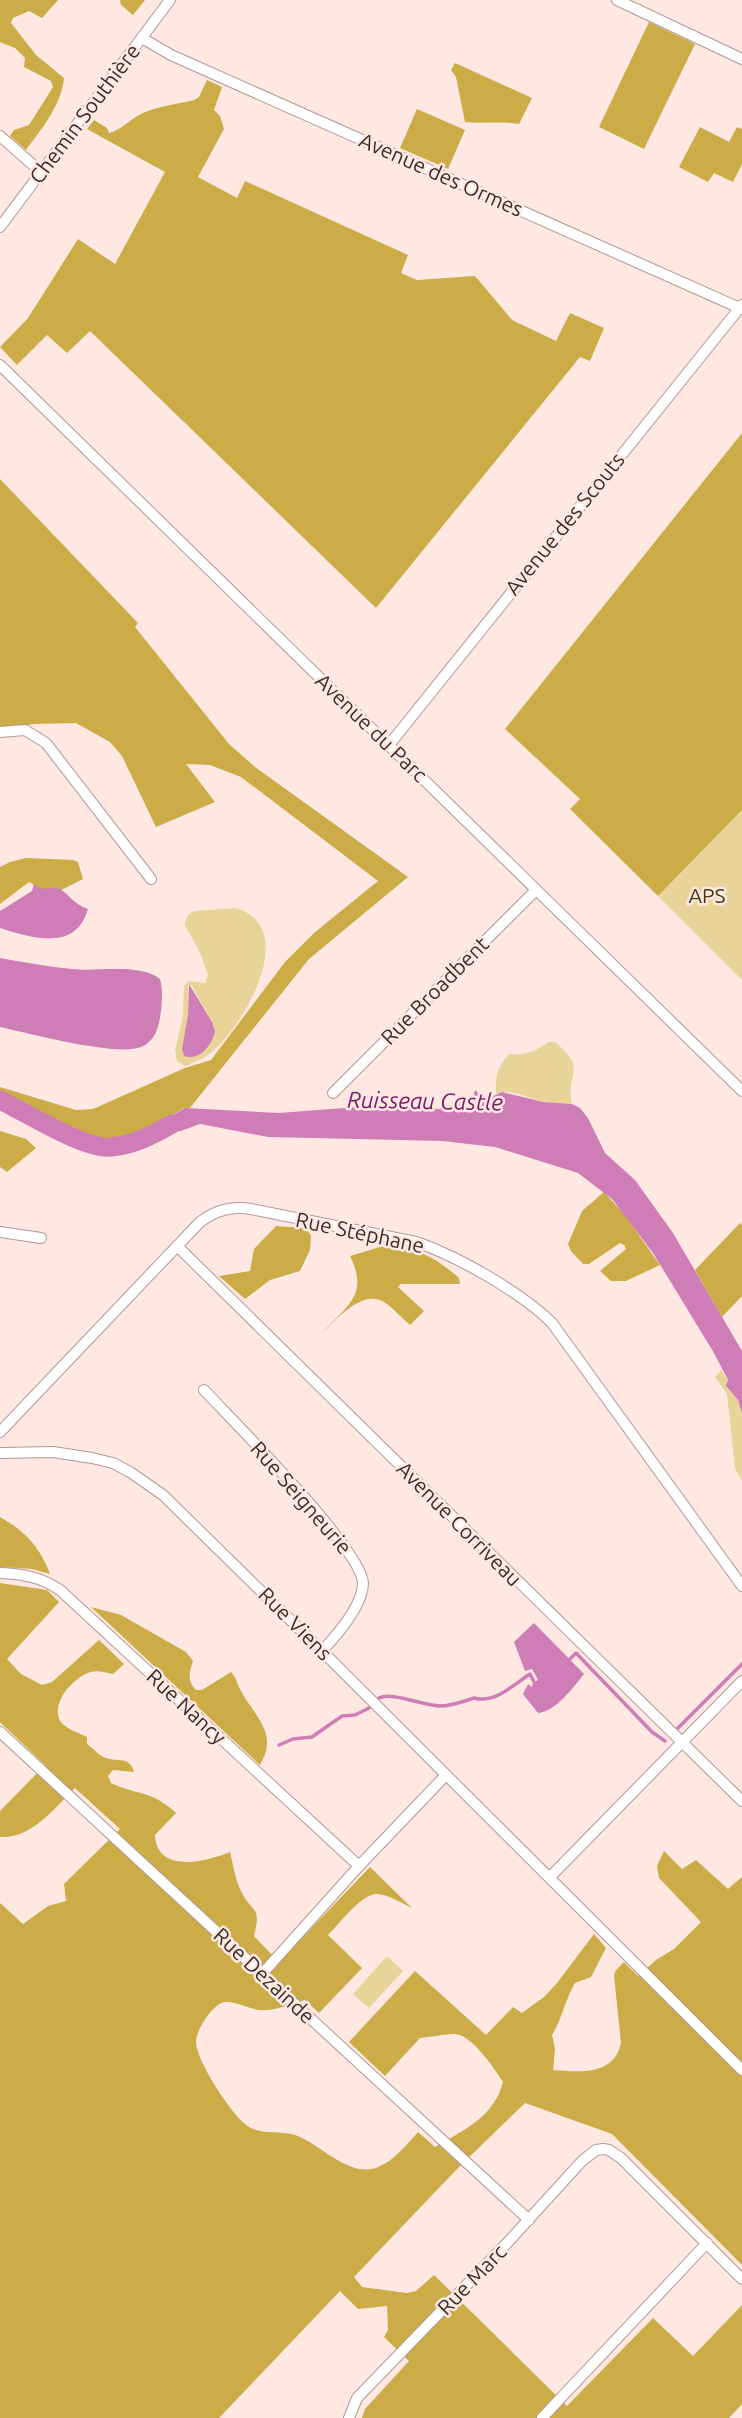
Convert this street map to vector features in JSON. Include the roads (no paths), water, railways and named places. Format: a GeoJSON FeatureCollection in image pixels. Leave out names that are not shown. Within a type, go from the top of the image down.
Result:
{"type":"FeatureCollection","features":[{"type":"Feature","properties":{"kind":"street","name":"Chemin Southière"},"geometry":{"type":"LineString","coordinates":[[0,227],[170,0]]}},
{"type":"Feature","properties":{"kind":"street"},"geometry":{"type":"LineString","coordinates":[[617,0],[742,59]]}},
{"type":"Feature","properties":{"kind":"street","name":"Avenue des Ormes"},"geometry":{"type":"LineString","coordinates":[[142,38],[171,55],[741,307]]}},
{"type":"Feature","properties":{"kind":"street"},"geometry":{"type":"LineString","coordinates":[[0,136],[41,172]]}},
{"type":"Feature","properties":{"kind":"street","name":"Avenue des Scouts"},"geometry":{"type":"LineString","coordinates":[[389,745],[741,307]]}},
{"type":"Feature","properties":{"kind":"street","name":"Avenue du Parc"},"geometry":{"type":"LineString","coordinates":[[0,365],[742,1091]]}},
{"type":"Feature","properties":{"kind":"street"},"geometry":{"type":"LineString","coordinates":[[0,732],[24,730],[46,743],[150,879]]}},
{"type":"Feature","properties":{"kind":"street","name":"Rue Broadbent"},"geometry":{"type":"LineString","coordinates":[[333,1093],[536,890]]}},
{"type":"Feature","properties":{"kind":"street","name":"Rue Stéphane"},"geometry":{"type":"LineString","coordinates":[[0,1432],[177,1246],[209,1216],[219,1211],[240,1208],[416,1242],[441,1252],[516,1294],[541,1312],[561,1335],[742,1586]]}},
{"type":"Feature","properties":{"kind":"street"},"geometry":{"type":"LineString","coordinates":[[0,1232],[40,1238]]}},
{"type":"Feature","properties":{"kind":"street","name":"Avenue Corriveau"},"geometry":{"type":"LineString","coordinates":[[177,1246],[742,1801]]}},
{"type":"Feature","properties":{"kind":"street","name":"Rue Seigneurie"},"geometry":{"type":"LineString","coordinates":[[204,1390],[327,1524],[360,1570],[363,1584],[359,1597],[343,1625],[322,1651]]}},
{"type":"Feature","properties":{"kind":"street","name":"Rue Viens"},"geometry":{"type":"LineString","coordinates":[[0,1453],[71,1454],[113,1463],[148,1483],[178,1509],[322,1651],[742,2070]]}},
{"type":"Feature","properties":{"kind":"street","name":"Rue Nancy"},"geometry":{"type":"LineString","coordinates":[[0,1573],[31,1576],[60,1590],[359,1866]]}},
{"type":"Feature","properties":{"kind":"street"},"geometry":{"type":"LineString","coordinates":[[550,1877],[742,1681]]}},
{"type":"Feature","properties":{"kind":"street","name":"Rue Dezainde"},"geometry":{"type":"LineString","coordinates":[[0,1732],[529,2220]]}},
{"type":"Feature","properties":{"kind":"street"},"geometry":{"type":"LineString","coordinates":[[262,1974],[446,1775]]}},
{"type":"Feature","properties":{"kind":"street","name":"Rue Marc"},"geometry":{"type":"LineString","coordinates":[[349,2418],[357,2398],[529,2220],[582,2161],[596,2150],[610,2150],[621,2158],[707,2243]]}},
{"type":"Feature","properties":{"kind":"street"},"geometry":{"type":"LineString","coordinates":[[542,2418],[707,2243],[742,2279]]}},
{"type":"Feature","properties":{"kind":"waterway","name":"Ruisseau Castle"},"geometry":{"type":"LineString","coordinates":[[0,1100],[71,1137],[100,1146],[111,1147],[135,1142],[172,1124]]}},
{"type":"Feature","properties":{"kind":"waterway"},"geometry":{"type":"LineString","coordinates":[[569,1660],[576,1653],[652,1732],[665,1741]]}},
{"type":"Feature","properties":{"kind":"waterway"},"geometry":{"type":"LineString","coordinates":[[678,1728],[742,1664]]}},
{"type":"Feature","properties":{"kind":"waterway"},"geometry":{"type":"LineString","coordinates":[[379,1698],[391,1696],[444,1706],[474,1698],[496,1696],[530,1674],[535,1684]]}},
{"type":"Feature","properties":{"kind":"waterway"},"geometry":{"type":"LineString","coordinates":[[279,1745],[293,1739],[312,1737],[342,1716],[355,1715],[369,1708]]}},
{"type":"Feature","properties":{"kind":"park label","name":"APS"},"geometry":{"type":"Point","coordinates":[707,896]}}]}
